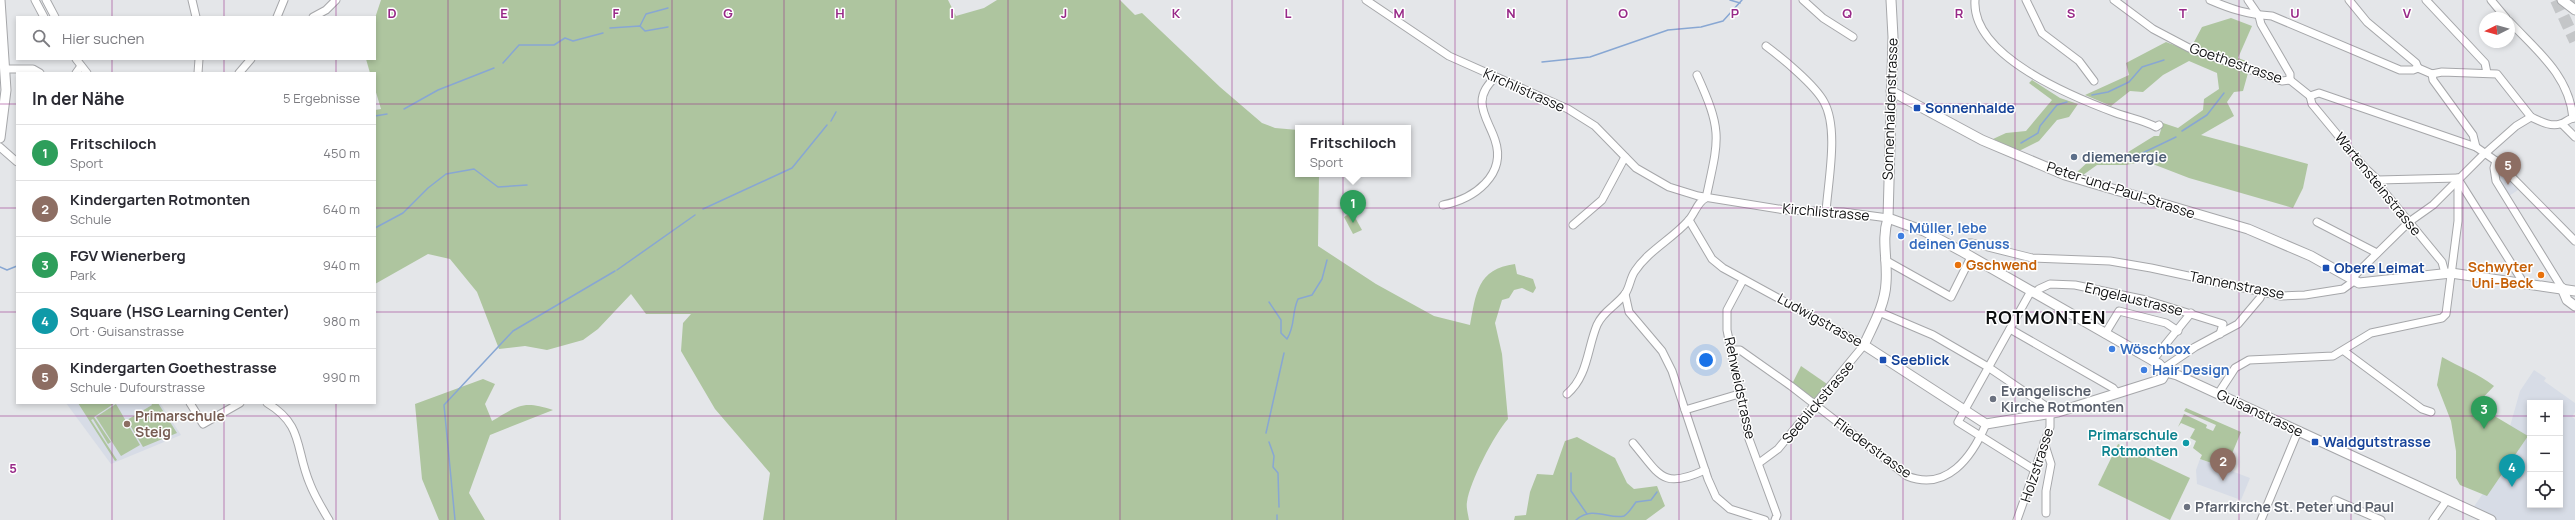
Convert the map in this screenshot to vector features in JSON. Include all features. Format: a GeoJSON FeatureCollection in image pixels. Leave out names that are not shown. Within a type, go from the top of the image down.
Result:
{"type":"FeatureCollection","features":[{"type":"Feature","properties":{"kind":"street"},"geometry":{"type":"LineString","coordinates":[[0,0],[6,108],[0,138]]}},
{"type":"Feature","properties":{"kind":"street"},"geometry":{"type":"LineString","coordinates":[[35,0],[43,16]]}},
{"type":"Feature","properties":{"kind":"street"},"geometry":{"type":"LineString","coordinates":[[46,0],[54,16]]}},
{"type":"Feature","properties":{"kind":"street"},"geometry":{"type":"LineString","coordinates":[[192,0],[196,16]]}},
{"type":"Feature","properties":{"kind":"street"},"geometry":{"type":"LineString","coordinates":[[277,16],[284,0]]}},
{"type":"Feature","properties":{"kind":"street"},"geometry":{"type":"LineString","coordinates":[[315,16],[326,10],[336,0]]}},
{"type":"Feature","properties":{"kind":"street","name":"Kirchlistrasse"},"geometry":{"type":"LineString","coordinates":[[1366,0],[1441,51],[1494,78],[1531,90],[1568,109],[1595,126],[1636,168],[1657,181],[1706,198],[1785,210],[1888,218]]}},
{"type":"Feature","properties":{"kind":"street"},"geometry":{"type":"LineString","coordinates":[[1803,0],[1823,18],[1853,37]]}},
{"type":"Feature","properties":{"kind":"street","name":"Sonnenhaldenstrasse"},"geometry":{"type":"LineString","coordinates":[[1888,218],[1891,91],[1891,0]]}},
{"type":"Feature","properties":{"kind":"street"},"geometry":{"type":"LineString","coordinates":[[1975,0],[1977,20],[1986,37],[2032,74],[2076,97],[2156,127],[2159,125]]}},
{"type":"Feature","properties":{"kind":"street"},"geometry":{"type":"LineString","coordinates":[[2026,0],[2042,33],[2079,61],[2094,81]]}},
{"type":"Feature","properties":{"kind":"street","name":"Goethestrasse"},"geometry":{"type":"LineString","coordinates":[[2114,0],[2153,29],[2189,48],[2282,81],[2290,80],[2310,96]]}},
{"type":"Feature","properties":{"kind":"street"},"geometry":{"type":"LineString","coordinates":[[2210,0],[2235,11],[2259,16],[2272,16],[2400,70],[2413,70],[2418,68]]}},
{"type":"Feature","properties":{"kind":"street"},"geometry":{"type":"LineString","coordinates":[[2248,0],[2259,16],[2261,24],[2290,74],[2290,80]]}},
{"type":"Feature","properties":{"kind":"street"},"geometry":{"type":"LineString","coordinates":[[2349,0],[2356,11],[2416,63],[2418,68],[2432,74],[2442,72],[2487,73],[2500,76],[2531,117],[2548,124],[2562,124],[2574,118],[2568,91],[2560,76],[2515,27]]}},
{"type":"Feature","properties":{"kind":"street"},"geometry":{"type":"LineString","coordinates":[[2426,0],[2484,63],[2487,73]]}},
{"type":"Feature","properties":{"kind":"street"},"geometry":{"type":"LineString","coordinates":[[2491,0],[2501,12]]}},
{"type":"Feature","properties":{"kind":"street"},"geometry":{"type":"LineString","coordinates":[[2562,0],[2575,10]]}},
{"type":"Feature","properties":{"kind":"street"},"geometry":{"type":"LineString","coordinates":[[1766,46],[1789,64],[1824,101],[1830,120],[1831,140],[1826,212]]}},
{"type":"Feature","properties":{"kind":"street"},"geometry":{"type":"LineString","coordinates":[[77,60],[86,72]]}},
{"type":"Feature","properties":{"kind":"street"},"geometry":{"type":"LineString","coordinates":[[198,72],[199,60]]}},
{"type":"Feature","properties":{"kind":"street"},"geometry":{"type":"LineString","coordinates":[[240,72],[251,60]]}},
{"type":"Feature","properties":{"kind":"street"},"geometry":{"type":"LineString","coordinates":[[77,72],[81,66]]}},
{"type":"Feature","properties":{"kind":"street"},"geometry":{"type":"LineString","coordinates":[[5,69],[32,69],[38,72]]}},
{"type":"Feature","properties":{"kind":"street"},"geometry":{"type":"LineString","coordinates":[[2432,74],[2433,80],[2473,136],[2476,147]]}},
{"type":"Feature","properties":{"kind":"street"},"geometry":{"type":"LineString","coordinates":[[1568,394],[1576,386],[1583,374],[1594,333],[1601,317],[1625,294],[1634,272],[1648,255],[1689,220],[1702,200],[1706,198],[1716,160],[1718,131],[1715,115],[1697,75]]}},
{"type":"Feature","properties":{"kind":"street"},"geometry":{"type":"LineString","coordinates":[[1443,205],[1466,198],[1481,189],[1491,178],[1495,169],[1497,149],[1482,104],[1484,93],[1494,78]]}},
{"type":"Feature","properties":{"kind":"street","name":"Peter-und-Paul-Strasse"},"geometry":{"type":"LineString","coordinates":[[1891,91],[1982,140],[2065,175],[2248,229],[2311,256],[2352,280]]}},
{"type":"Feature","properties":{"kind":"street"},"geometry":{"type":"LineString","coordinates":[[2310,96],[2319,93],[2476,147],[2486,152],[2496,160],[2575,240]]}},
{"type":"Feature","properties":{"kind":"street","name":"Wartensteinstrasse"},"geometry":{"type":"LineString","coordinates":[[2310,96],[2312,104],[2365,168],[2378,180],[2382,189],[2442,262],[2448,273]]}},
{"type":"Feature","properties":{"kind":"street","name":"Tannenstrasse"},"geometry":{"type":"LineString","coordinates":[[1967,254],[1969,243],[1972,243],[2015,255],[2046,260],[2110,261],[2198,277],[2262,293],[2305,295],[2343,288],[2409,222],[2433,205],[2458,178],[2516,126],[2531,117]]}},
{"type":"Feature","properties":{"kind":"street"},"geometry":{"type":"LineString","coordinates":[[2562,124],[2575,137]]}},
{"type":"Feature","properties":{"kind":"street"},"geometry":{"type":"LineString","coordinates":[[0,147],[16,161]]}},
{"type":"Feature","properties":{"kind":"street"},"geometry":{"type":"LineString","coordinates":[[1573,225],[1602,200],[1625,157]]}},
{"type":"Feature","properties":{"kind":"street"},"geometry":{"type":"LineString","coordinates":[[2496,160],[2494,168],[2496,181],[2562,288],[2567,300],[2575,306]]}},
{"type":"Feature","properties":{"kind":"street"},"geometry":{"type":"LineString","coordinates":[[2378,180],[2458,178]]}},
{"type":"Feature","properties":{"kind":"street"},"geometry":{"type":"LineString","coordinates":[[2218,394],[2235,368],[2249,360],[2333,356],[2344,351],[2371,333],[2442,318],[2446,314],[2448,273],[2458,221],[2458,178]]}},
{"type":"Feature","properties":{"kind":"street"},"geometry":{"type":"LineString","coordinates":[[2458,178],[2523,282]]}},
{"type":"Feature","properties":{"kind":"street","name":"Guisanstrasse"},"geometry":{"type":"LineString","coordinates":[[1888,218],[1924,231],[1967,254],[2165,370],[2490,520]]}},
{"type":"Feature","properties":{"kind":"street","name":"Seeblickstrasse"},"geometry":{"type":"LineString","coordinates":[[1759,464],[1778,449],[1864,345],[1879,312],[1886,282],[1884,238],[1888,218]]}},
{"type":"Feature","properties":{"kind":"street","name":"Ludwigstrasse"},"geometry":{"type":"LineString","coordinates":[[1689,220],[1712,259],[1743,280],[1801,308],[1864,345],[1986,424]]}},
{"type":"Feature","properties":{"kind":"street"},"geometry":{"type":"LineString","coordinates":[[2317,222],[2378,253]]}},
{"type":"Feature","properties":{"kind":"street"},"geometry":{"type":"LineString","coordinates":[[1886,260],[1951,297],[1967,254]]}},
{"type":"Feature","properties":{"kind":"street"},"geometry":{"type":"LineString","coordinates":[[2352,280],[2366,284],[2448,273],[2523,282],[2575,291]]}},
{"type":"Feature","properties":{"kind":"street","name":"Rehweidstrasse"},"geometry":{"type":"LineString","coordinates":[[1743,280],[1727,310],[1727,330],[1738,394],[1749,440],[1759,464],[1776,515],[1776,520]]}},
{"type":"Feature","properties":{"kind":"street","name":"Engelaustrasse"},"geometry":{"type":"LineString","coordinates":[[2033,292],[2050,284],[2075,285],[2146,300],[2223,324],[2220,334]]}},
{"type":"Feature","properties":{"kind":"street"},"geometry":{"type":"LineString","coordinates":[[2033,292],[1988,367],[1958,422],[2034,469]]}},
{"type":"Feature","properties":{"kind":"street"},"geometry":{"type":"LineString","coordinates":[[2165,370],[2170,362],[2238,324],[2260,298],[2262,293]]}},
{"type":"Feature","properties":{"kind":"street"},"geometry":{"type":"LineString","coordinates":[[1625,294],[1629,312],[1668,363],[1714,492],[1726,506],[1765,520]]}},
{"type":"Feature","properties":{"kind":"street"},"geometry":{"type":"LineString","coordinates":[[2105,334],[2118,311],[2166,323],[2178,331]]}},
{"type":"Feature","properties":{"kind":"street"},"geometry":{"type":"LineString","coordinates":[[1879,312],[1934,335],[1988,367],[2048,407],[2051,413],[1986,424]]}},
{"type":"Feature","properties":{"kind":"street"},"geometry":{"type":"LineString","coordinates":[[2152,361],[2178,331],[2191,313]]}},
{"type":"Feature","properties":{"kind":"street"},"geometry":{"type":"LineString","coordinates":[[2010,329],[2113,388],[2117,393]]}},
{"type":"Feature","properties":{"kind":"street","name":"Fliederstrasse"},"geometry":{"type":"LineString","coordinates":[[1731,350],[1740,350],[1815,404],[1907,476],[1921,481],[1934,480],[1950,474],[1962,463],[1980,437],[1986,424]]}},
{"type":"Feature","properties":{"kind":"street"},"geometry":{"type":"LineString","coordinates":[[2344,351],[2422,409],[2431,412]]}},
{"type":"Feature","properties":{"kind":"street","name":"Holzstrasse"},"geometry":{"type":"LineString","coordinates":[[2017,520],[2022,510],[2034,469],[2051,421],[2051,413],[2159,380],[2165,370]]}},
{"type":"Feature","properties":{"kind":"street"},"geometry":{"type":"LineString","coordinates":[[1685,410],[1738,394]]}},
{"type":"Feature","properties":{"kind":"street"},"geometry":{"type":"LineString","coordinates":[[191,404],[204,424],[238,404]]}},
{"type":"Feature","properties":{"kind":"street"},"geometry":{"type":"LineString","coordinates":[[269,404],[284,414],[291,424],[310,484],[329,520]]}},
{"type":"Feature","properties":{"kind":"street"},"geometry":{"type":"LineString","coordinates":[[2261,520],[2298,431]]}},
{"type":"Feature","properties":{"kind":"street"},"geometry":{"type":"LineString","coordinates":[[2044,442],[2051,464],[2046,491],[2046,513]]}},
{"type":"Feature","properties":{"kind":"street"},"geometry":{"type":"LineString","coordinates":[[1634,443],[1657,472],[1666,479],[1682,479],[1705,470]]}},
{"type":"Feature","properties":{"kind":"street"},"geometry":{"type":"LineString","coordinates":[[2335,500],[2381,520]]}},
{"type":"Feature","properties":{"kind":"street"},"geometry":{"type":"LineString","coordinates":[[2433,520],[2446,500]]}},
{"type":"Feature","properties":{"kind":"shaded area"},"geometry":{"type":"Polygon","coordinates":[[[2501,172],[2518,190],[2509,196],[2499,181],[2501,172]]]}},
{"type":"Feature","properties":{"kind":"shaded area"},"geometry":{"type":"Polygon","coordinates":[[[2534,370],[2546,378],[2544,381],[2575,403],[2575,412],[2572,417],[2575,419],[2575,520],[2492,520],[2471,511],[2522,436],[2509,430],[2520,391],[2534,370]]]}},
{"type":"Feature","properties":{"kind":"shaded area","name":"Primarschule Steig"},"geometry":{"type":"Polygon","coordinates":[[[67,404],[161,404],[181,435],[111,464],[67,404]]]}},
{"type":"Feature","properties":{"kind":"shaded area"},"geometry":{"type":"Polygon","coordinates":[[[2200,459],[2250,478],[2241,500],[2197,484],[2196,470],[2200,459]]]}},
{"type":"Feature","properties":{"kind":"green space"},"geometry":{"type":"Polygon","coordinates":[[[381,0],[948,0],[956,16],[984,8],[997,0],[1120,0],[1135,15],[1142,13],[1220,87],[1262,123],[1275,128],[1295,130],[1295,177],[1319,177],[1318,246],[1376,284],[1434,316],[1470,325],[1474,303],[1480,285],[1493,271],[1515,264],[1517,274],[1533,279],[1536,288],[1533,293],[1522,288],[1514,290],[1509,298],[1502,300],[1495,323],[1502,354],[1508,419],[1496,436],[1473,482],[1467,504],[1469,520],[763,520],[770,473],[715,409],[681,351],[683,323],[691,314],[646,314],[631,294],[598,329],[583,340],[547,350],[525,346],[499,349],[477,292],[450,259],[428,254],[376,283],[376,110],[381,109],[376,92],[376,72],[370,72],[366,60],[376,60],[376,16],[381,0]]]}},
{"type":"Feature","properties":{"kind":"green space"},"geometry":{"type":"Polygon","coordinates":[[[2231,18],[2252,26],[2238,58],[2246,61],[2246,64],[2197,47],[2194,42],[2202,27],[2231,18]]]}},
{"type":"Feature","properties":{"kind":"green space"},"geometry":{"type":"Polygon","coordinates":[[[2166,42],[2248,73],[2243,91],[2234,92],[2227,102],[2234,116],[2201,135],[2308,164],[2303,188],[2293,208],[2189,178],[2145,161],[2126,165],[2097,165],[2083,175],[2075,174],[2091,159],[2112,153],[2125,154],[2154,136],[2159,136],[2163,123],[2178,128],[2203,110],[2204,99],[2219,89],[2217,73],[2189,61],[2163,75],[2143,92],[2130,91],[2111,106],[2085,95],[2129,75],[2126,63],[2166,42]]]}},
{"type":"Feature","properties":{"kind":"green space"},"geometry":{"type":"Polygon","coordinates":[[[2032,80],[2060,98],[2078,104],[2069,117],[2057,120],[2039,141],[2019,151],[1993,139],[2006,133],[2026,131],[2052,100],[2029,83],[2032,80]]]}},
{"type":"Feature","properties":{"kind":"green space"},"geometry":{"type":"Polygon","coordinates":[[[1352,212],[1362,230],[1353,234],[1344,217],[1352,212]]]}},
{"type":"Feature","properties":{"kind":"green space"},"geometry":{"type":"Polygon","coordinates":[[[2442,357],[2488,381],[2494,386],[2476,405],[2527,435],[2487,496],[2460,485],[2456,478],[2456,451],[2451,421],[2437,385],[2442,357]]]}},
{"type":"Feature","properties":{"kind":"green space"},"geometry":{"type":"Polygon","coordinates":[[[1801,366],[1830,386],[1815,405],[1791,386],[1801,366]]]}},
{"type":"Feature","properties":{"kind":"green space"},"geometry":{"type":"Polygon","coordinates":[[[483,379],[495,384],[485,404],[492,421],[521,406],[534,405],[553,410],[490,435],[469,493],[485,520],[439,520],[422,479],[415,404],[483,379]]]}},
{"type":"Feature","properties":{"kind":"green space"},"geometry":{"type":"Polygon","coordinates":[[[79,404],[114,404],[94,417],[111,442],[108,444],[93,419],[91,420],[117,460],[115,461],[79,404]]]}},
{"type":"Feature","properties":{"kind":"green space"},"geometry":{"type":"Polygon","coordinates":[[[116,404],[140,445],[121,456],[96,417],[116,404]]]}},
{"type":"Feature","properties":{"kind":"green space"},"geometry":{"type":"Polygon","coordinates":[[[159,404],[177,433],[143,447],[127,420],[152,405],[159,404]]]}},
{"type":"Feature","properties":{"kind":"green space"},"geometry":{"type":"Polygon","coordinates":[[[2186,408],[2241,432],[2226,468],[2200,459],[2202,455],[2193,448],[2196,441],[2190,438],[2195,429],[2181,423],[2178,427],[2184,414],[2207,425],[2206,428],[2213,431],[2216,425],[2184,411],[2186,408]]]}},
{"type":"Feature","properties":{"kind":"green space"},"geometry":{"type":"Polygon","coordinates":[[[1577,437],[1615,458],[1627,483],[1634,489],[1657,486],[1665,506],[1646,520],[1514,520],[1515,516],[1526,515],[1530,492],[1537,474],[1553,475],[1565,441],[1577,437]]]}},
{"type":"Feature","properties":{"kind":"green space"},"geometry":{"type":"Polygon","coordinates":[[[2118,444],[2190,478],[2170,520],[2098,485],[2118,444]]]}},
{"type":"Feature","properties":{"kind":"waterway"},"geometry":{"type":"LineString","coordinates":[[1730,0],[1740,3]]}},
{"type":"Feature","properties":{"kind":"waterway"},"geometry":{"type":"LineString","coordinates":[[1542,62],[1590,57],[1668,30],[1701,27],[1723,21],[1742,0]]}},
{"type":"Feature","properties":{"kind":"waterway"},"geometry":{"type":"LineString","coordinates":[[640,26],[646,14],[668,8]]}},
{"type":"Feature","properties":{"kind":"waterway"},"geometry":{"type":"LineString","coordinates":[[610,28],[640,26],[645,31],[668,27]]}},
{"type":"Feature","properties":{"kind":"waterway"},"geometry":{"type":"LineString","coordinates":[[503,63],[519,45],[554,45],[565,38],[573,41],[603,33]]}},
{"type":"Feature","properties":{"kind":"waterway"},"geometry":{"type":"LineString","coordinates":[[2092,95],[2108,92],[2129,82],[2142,67],[2164,60]]}},
{"type":"Feature","properties":{"kind":"waterway"},"geometry":{"type":"LineString","coordinates":[[404,109],[438,90],[494,68]]}},
{"type":"Feature","properties":{"kind":"waterway"},"geometry":{"type":"LineString","coordinates":[[2182,131],[2207,115],[2224,93]]}},
{"type":"Feature","properties":{"kind":"waterway"},"geometry":{"type":"LineString","coordinates":[[2021,143],[2038,133],[2040,126],[2057,105],[2067,102]]}},
{"type":"Feature","properties":{"kind":"waterway"},"geometry":{"type":"LineString","coordinates":[[831,121],[836,112]]}},
{"type":"Feature","properties":{"kind":"waterway"},"geometry":{"type":"LineString","coordinates":[[376,116],[387,114]]}},
{"type":"Feature","properties":{"kind":"waterway"},"geometry":{"type":"LineString","coordinates":[[703,209],[792,168],[827,125]]}},
{"type":"Feature","properties":{"kind":"waterway"},"geometry":{"type":"LineString","coordinates":[[2104,160],[2128,160],[2176,137]]}},
{"type":"Feature","properties":{"kind":"waterway"},"geometry":{"type":"LineString","coordinates":[[376,227],[403,213],[428,188],[446,174],[474,169],[498,187],[527,185]]}},
{"type":"Feature","properties":{"kind":"waterway"},"geometry":{"type":"LineString","coordinates":[[617,270],[695,215]]}},
{"type":"Feature","properties":{"kind":"waterway"},"geometry":{"type":"LineString","coordinates":[[1269,302],[1281,320],[1281,333],[1287,339],[1292,329],[1298,299],[1312,295],[1322,279],[1327,260]]}},
{"type":"Feature","properties":{"kind":"waterway"},"geometry":{"type":"LineString","coordinates":[[0,267],[7,270],[16,266]]}},
{"type":"Feature","properties":{"kind":"waterway"},"geometry":{"type":"LineString","coordinates":[[455,520],[444,405],[513,331],[615,271]]}},
{"type":"Feature","properties":{"kind":"waterway"},"geometry":{"type":"LineString","coordinates":[[1266,433],[1284,353]]}},
{"type":"Feature","properties":{"kind":"waterway"},"geometry":{"type":"LineString","coordinates":[[1269,442],[1274,456],[1273,467],[1278,473],[1279,507]]}},
{"type":"Feature","properties":{"kind":"waterway"},"geometry":{"type":"LineString","coordinates":[[1571,473],[1571,491],[1587,514]]}},
{"type":"Feature","properties":{"kind":"waterway"},"geometry":{"type":"LineString","coordinates":[[1576,520],[1582,516],[1595,513],[1618,517],[1624,516],[1636,502],[1651,500],[1657,492]]}},
{"type":"Feature","properties":{"kind":"waterway"},"geometry":{"type":"LineString","coordinates":[[1277,515],[1277,520]]}},
{"type":"Feature","properties":{"kind":"tunnel"},"geometry":{"type":"LineString","coordinates":[[2556,0],[2575,41]]}},
{"type":"Feature","properties":{"kind":"tunnel"},"geometry":{"type":"LineString","coordinates":[[2572,0],[2575,6]]}},
{"type":"Feature","properties":{"kind":"place","name":"Sonnenhalde"},"geometry":{"type":"Point","coordinates":[1917,108]}},
{"type":"Feature","properties":{"kind":"place","name":"diemenergie"},"geometry":{"type":"Point","coordinates":[2074,157]}},
{"type":"Feature","properties":{"kind":"place","name":"Kindergarten Goethestrasse"},"geometry":{"type":"Point","coordinates":[2508,185]}},
{"type":"Feature","properties":{"kind":"place","name":"Fritschiloch"},"geometry":{"type":"Point","coordinates":[1353,223]}},
{"type":"Feature","properties":{"kind":"place","name":"Müller, lebe deinen Genuss"},"geometry":{"type":"Point","coordinates":[1901,236]}},
{"type":"Feature","properties":{"kind":"place","name":"Gschwend"},"geometry":{"type":"Point","coordinates":[1958,265]}},
{"type":"Feature","properties":{"kind":"place","name":"Obere Leimat"},"geometry":{"type":"Point","coordinates":[2326,268]}},
{"type":"Feature","properties":{"kind":"place","name":"Schwyter Uni-Beck"},"geometry":{"type":"Point","coordinates":[2541,275]}},
{"type":"Feature","properties":{"kind":"place","name":"Wöschbox"},"geometry":{"type":"Point","coordinates":[2112,349]}},
{"type":"Feature","properties":{"kind":"place","name":"Seeblick"},"geometry":{"type":"Point","coordinates":[1883,360]}},
{"type":"Feature","properties":{"kind":"place","name":"Hair Design"},"geometry":{"type":"Point","coordinates":[2144,370]}},
{"type":"Feature","properties":{"kind":"place","name":"Evangelische Kirche Rotmonten"},"geometry":{"type":"Point","coordinates":[1993,399]}},
{"type":"Feature","properties":{"kind":"place","name":"Primarschule Steig"},"geometry":{"type":"Point","coordinates":[127,424]}},
{"type":"Feature","properties":{"kind":"place","name":"FGV Wienerberg"},"geometry":{"type":"Point","coordinates":[2484,429]}},
{"type":"Feature","properties":{"kind":"place","name":"Waldgutstrasse"},"geometry":{"type":"Point","coordinates":[2315,442]}},
{"type":"Feature","properties":{"kind":"place","name":"Primarschule Rotmonten"},"geometry":{"type":"Point","coordinates":[2186,443]}},
{"type":"Feature","properties":{"kind":"place","name":"Kindergarten Rotmonten"},"geometry":{"type":"Point","coordinates":[2223,481]}},
{"type":"Feature","properties":{"kind":"place","name":"Square (HSG Learning Center)"},"geometry":{"type":"Point","coordinates":[2512,487]}},
{"type":"Feature","properties":{"kind":"place","name":"Pfarrkirche St. Peter und Paul"},"geometry":{"type":"Point","coordinates":[2187,507]}},
{"type":"Feature","properties":{"kind":"district","name":"ROTMONTEN"},"geometry":{"type":"Point","coordinates":[2046,318]}}]}
